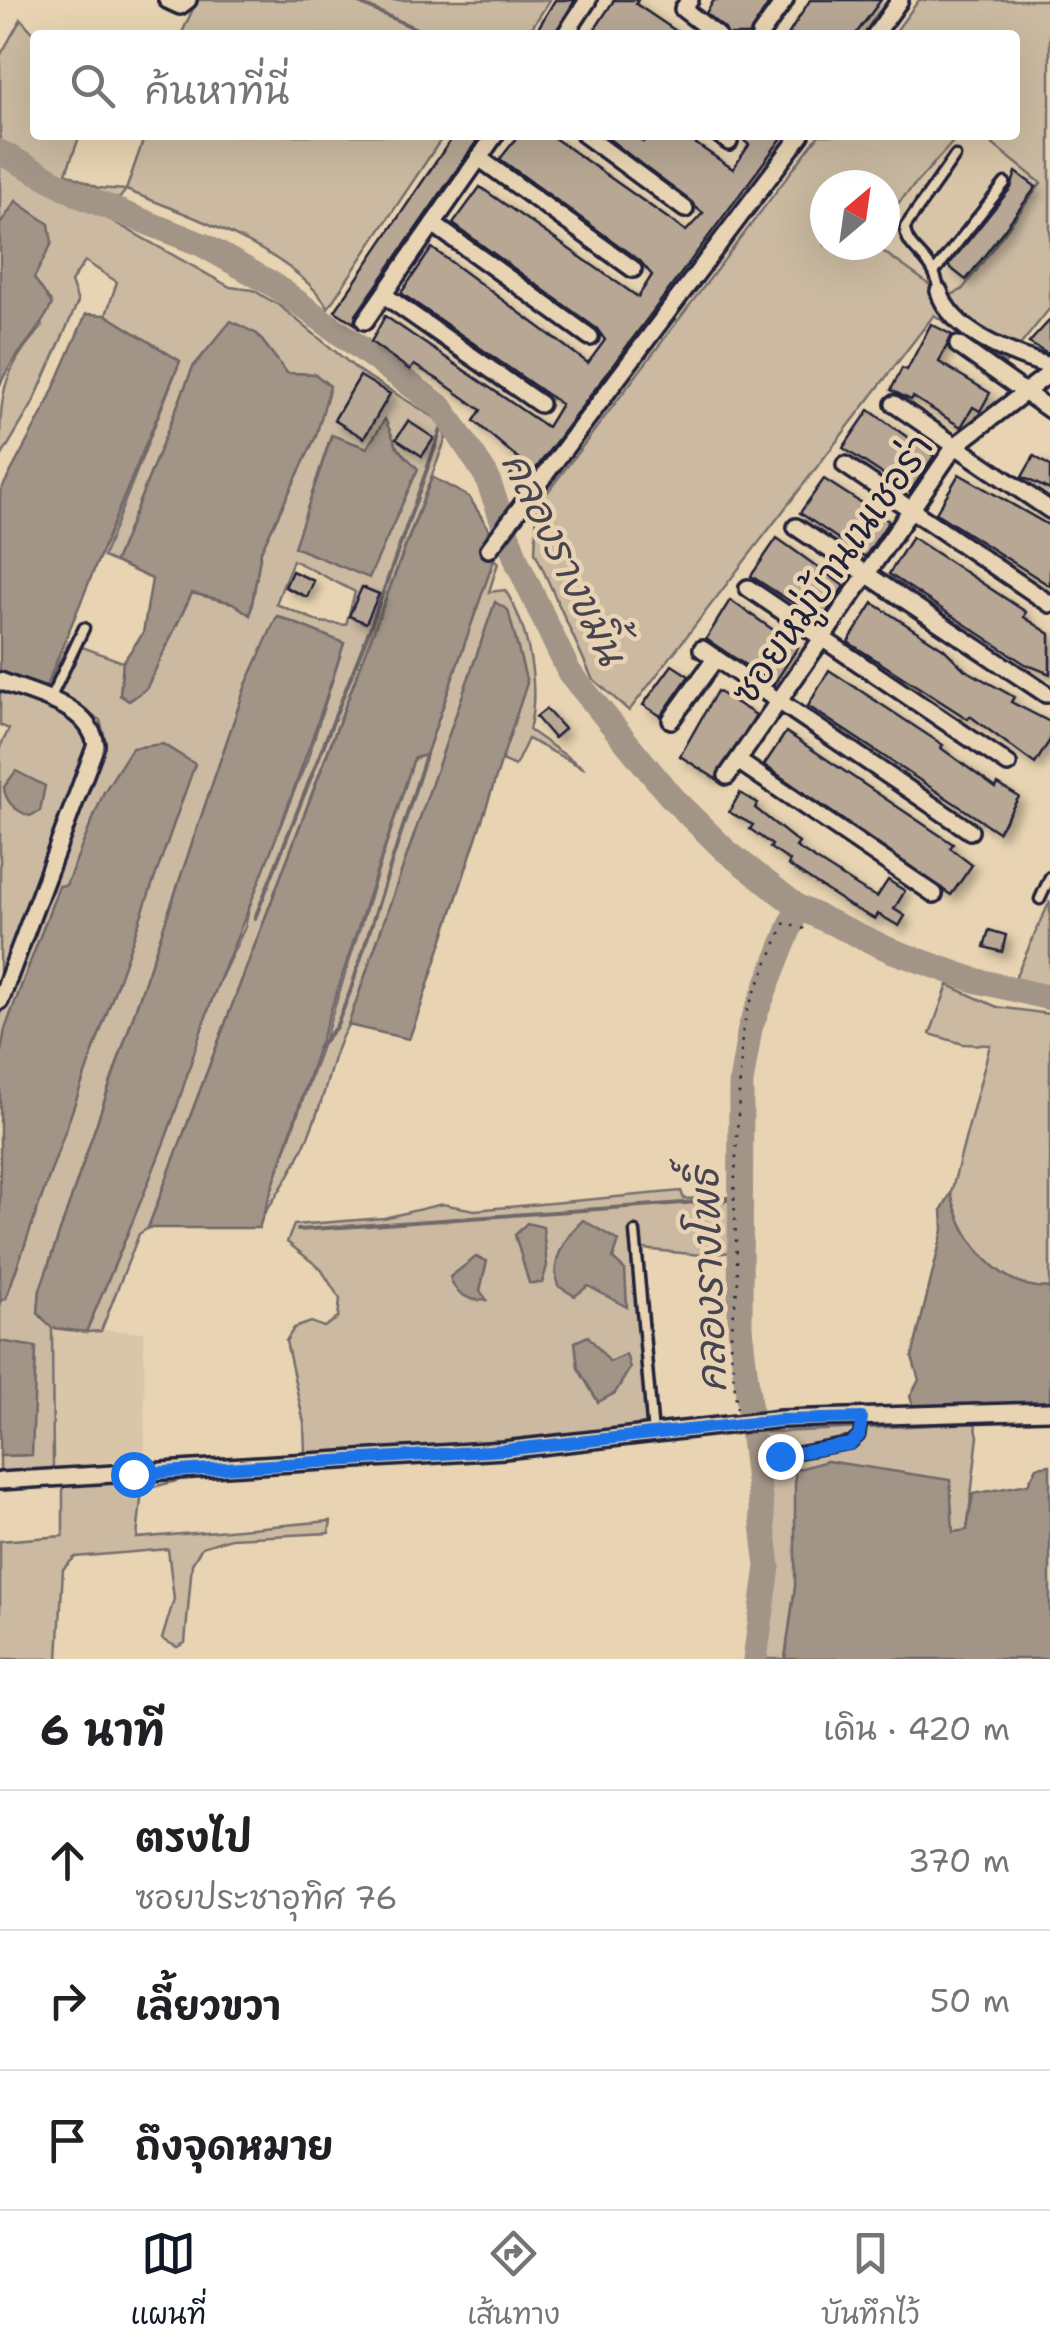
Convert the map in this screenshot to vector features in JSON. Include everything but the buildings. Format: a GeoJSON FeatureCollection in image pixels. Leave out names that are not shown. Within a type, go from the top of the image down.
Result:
{"type":"FeatureCollection","features":[{"type":"Feature","properties":{"kind":"street"},"geometry":{"type":"LineString","coordinates":[[167,0],[180,6],[188,0]]}},
{"type":"Feature","properties":{"kind":"street"},"geometry":{"type":"LineString","coordinates":[[574,30],[588,0]]}},
{"type":"Feature","properties":{"kind":"street"},"geometry":{"type":"LineString","coordinates":[[764,30],[785,0]]}},
{"type":"Feature","properties":{"kind":"street"},"geometry":{"type":"LineString","coordinates":[[879,30],[900,0]]}},
{"type":"Feature","properties":{"kind":"street"},"geometry":{"type":"LineString","coordinates":[[681,3],[711,30]]}},
{"type":"Feature","properties":{"kind":"street"},"geometry":{"type":"LineString","coordinates":[[366,321],[492,140]]}},
{"type":"Feature","properties":{"kind":"street"},"geometry":{"type":"LineString","coordinates":[[593,140],[685,209]]}},
{"type":"Feature","properties":{"kind":"street"},"geometry":{"type":"LineString","coordinates":[[489,548],[797,140]]}},
{"type":"Feature","properties":{"kind":"street"},"geometry":{"type":"LineString","coordinates":[[479,158],[632,269]]}},
{"type":"Feature","properties":{"kind":"street"},"geometry":{"type":"LineString","coordinates":[[432,224],[590,337]]}},
{"type":"Feature","properties":{"kind":"street"},"geometry":{"type":"LineString","coordinates":[[939,291],[944,310],[976,333],[1050,370]]}},
{"type":"Feature","properties":{"kind":"street"},"geometry":{"type":"LineString","coordinates":[[384,295],[540,404]]}},
{"type":"Feature","properties":{"kind":"street"},"geometry":{"type":"LineString","coordinates":[[958,344],[1050,410]]}},
{"type":"Feature","properties":{"kind":"street","name":"ซอยหมู่บ้านเนเชอร่า"},"geometry":{"type":"LineString","coordinates":[[728,776],[956,446],[1050,370]]}},
{"type":"Feature","properties":{"kind":"street"},"geometry":{"type":"LineString","coordinates":[[894,404],[1050,510]]}},
{"type":"Feature","properties":{"kind":"street"},"geometry":{"type":"LineString","coordinates":[[844,465],[1050,604]]}},
{"type":"Feature","properties":{"kind":"street"},"geometry":{"type":"LineString","coordinates":[[796,528],[1046,694]]}},
{"type":"Feature","properties":{"kind":"street"},"geometry":{"type":"LineString","coordinates":[[748,588],[1008,764]]}},
{"type":"Feature","properties":{"kind":"street"},"geometry":{"type":"LineString","coordinates":[[671,720],[708,654],[970,832]]}},
{"type":"Feature","properties":{"kind":"street"},"geometry":{"type":"LineString","coordinates":[[0,682],[49,701],[90,724],[94,756],[0,1001]]}},
{"type":"Feature","properties":{"kind":"street"},"geometry":{"type":"LineString","coordinates":[[738,761],[934,894]]}},
{"type":"Feature","properties":{"kind":"street"},"geometry":{"type":"LineString","coordinates":[[0,1481],[504,1450],[780,1420],[1050,1412]]}},
{"type":"Feature","properties":{"kind":"lane"},"geometry":{"type":"LineString","coordinates":[[939,291],[936,270],[909,243],[905,227],[955,156]]}},
{"type":"Feature","properties":{"kind":"lane"},"geometry":{"type":"LineString","coordinates":[[936,270],[1005,182]]}},
{"type":"Feature","properties":{"kind":"lane"},"geometry":{"type":"LineString","coordinates":[[49,701],[84,628]]}},
{"type":"Feature","properties":{"kind":"lane"},"geometry":{"type":"LineString","coordinates":[[1040,900],[1050,877]]}},
{"type":"Feature","properties":{"kind":"lane"},"geometry":{"type":"LineString","coordinates":[[635,1232],[653,1434]]}},
{"type":"Feature","properties":{"kind":"lane"},"geometry":{"type":"LineString","coordinates":[[780,1456],[851,1444],[859,1436],[862,1418]]}},
{"type":"Feature","properties":{"kind":"path"},"geometry":{"type":"LineString","coordinates":[[737,1409],[730,1343],[738,1280],[735,1108],[742,1034],[748,1008],[785,922],[807,930]]}},
{"type":"Feature","properties":{"kind":"shaded area"},"geometry":{"type":"Polygon","coordinates":[[[197,0],[550,0],[530,30],[183,30],[197,0]]]}},
{"type":"Feature","properties":{"kind":"shaded area"},"geometry":{"type":"Polygon","coordinates":[[[919,0],[1050,0],[1050,308],[1005,364],[934,315],[629,711],[592,678],[535,552],[537,506],[815,140],[955,140],[900,201],[900,170],[810,170],[810,260],[895,260],[947,297],[962,290],[1041,183],[987,140],[1020,140],[1020,30],[897,30],[919,0]]]}},
{"type":"Feature","properties":{"kind":"shaded area"},"geometry":{"type":"Polygon","coordinates":[[[21,19],[31,30],[30,140],[78,140],[66,173],[98,188],[126,190],[119,199],[69,184],[0,144],[0,56],[21,19]]]}},
{"type":"Feature","properties":{"kind":"shaded area"},"geometry":{"type":"Polygon","coordinates":[[[143,140],[441,140],[328,308],[291,269],[208,223],[126,190],[143,140]]]}},
{"type":"Feature","properties":{"kind":"shaded area"},"geometry":{"type":"Polygon","coordinates":[[[955,140],[987,140],[1042,183],[962,290],[948,297],[895,260],[900,260],[900,201],[955,140]]]}},
{"type":"Feature","properties":{"kind":"shaded area"},"geometry":{"type":"Polygon","coordinates":[[[0,158],[230,287],[253,290],[280,306],[359,371],[440,421],[446,438],[148,1228],[139,1234],[101,1331],[86,1332],[123,1245],[217,986],[245,927],[253,890],[308,758],[344,643],[278,616],[246,685],[40,1290],[38,1313],[52,1328],[53,1468],[0,1474],[0,1456],[31,1455],[36,1348],[0,1341],[0,1301],[6,1298],[194,764],[163,744],[104,792],[0,1058],[0,1017],[106,742],[100,720],[45,689],[69,642],[123,662],[120,695],[129,701],[146,689],[192,593],[233,603],[250,615],[261,551],[316,436],[315,374],[287,373],[257,334],[208,352],[193,367],[115,562],[103,557],[180,361],[106,315],[117,282],[85,261],[71,282],[78,302],[32,405],[0,459],[5,387],[18,358],[42,327],[16,202],[0,224],[0,158]],[[385,420],[367,448],[331,435],[295,547],[396,447],[385,420]],[[293,560],[276,604],[320,622],[346,625],[355,592],[293,560]]]}},
{"type":"Feature","properties":{"kind":"shaded area"},"geometry":{"type":"Polygon","coordinates":[[[16,201],[49,224],[52,243],[34,278],[52,304],[0,385],[0,224],[16,201]]]}},
{"type":"Feature","properties":{"kind":"shaded area"},"geometry":{"type":"Polygon","coordinates":[[[86,314],[106,315],[180,361],[45,689],[0,672],[0,492],[45,408],[86,314]]]}},
{"type":"Feature","properties":{"kind":"shaded area"},"geometry":{"type":"Polygon","coordinates":[[[231,321],[257,334],[287,373],[315,374],[330,386],[316,436],[261,551],[250,615],[233,603],[192,593],[146,689],[129,701],[120,695],[123,662],[143,633],[152,579],[115,562],[193,367],[231,321]]]}},
{"type":"Feature","properties":{"kind":"shaded area"},"geometry":{"type":"Polygon","coordinates":[[[385,419],[397,447],[418,469],[369,578],[294,547],[332,435],[367,448],[385,419]]]}},
{"type":"Feature","properties":{"kind":"shaded area"},"geometry":{"type":"Polygon","coordinates":[[[432,477],[469,497],[489,529],[484,542],[494,559],[426,755],[414,758],[259,1228],[148,1228],[432,477]]]}},
{"type":"Feature","properties":{"kind":"shaded area"},"geometry":{"type":"Polygon","coordinates":[[[494,559],[498,563],[489,592],[505,590],[520,622],[530,658],[533,696],[529,730],[585,769],[528,739],[515,766],[501,760],[527,682],[495,603],[315,1120],[288,1177],[262,1216],[327,1031],[414,758],[426,755],[494,559]]]}},
{"type":"Feature","properties":{"kind":"shaded area"},"geometry":{"type":"Polygon","coordinates":[[[495,602],[508,610],[527,683],[421,1006],[409,1039],[348,1025],[495,602]]]}},
{"type":"Feature","properties":{"kind":"shaded area"},"geometry":{"type":"Polygon","coordinates":[[[277,616],[344,643],[172,1121],[86,1332],[52,1328],[38,1313],[40,1290],[246,685],[277,616]]]}},
{"type":"Feature","properties":{"kind":"shaded area"},"geometry":{"type":"Polygon","coordinates":[[[0,686],[77,721],[88,749],[0,984],[0,747],[9,729],[0,725],[0,686]]]}},
{"type":"Feature","properties":{"kind":"shaded area"},"geometry":{"type":"Polygon","coordinates":[[[162,744],[195,764],[6,1298],[0,1301],[0,1058],[5,1029],[59,886],[66,885],[104,792],[132,748],[162,744]]]}},
{"type":"Feature","properties":{"kind":"shaded area"},"geometry":{"type":"Polygon","coordinates":[[[16,771],[45,786],[40,811],[30,816],[12,806],[5,793],[4,787],[16,771]]]}},
{"type":"Feature","properties":{"kind":"shaded area"},"geometry":{"type":"Polygon","coordinates":[[[1050,901],[1050,989],[1015,978],[1050,901]]]}},
{"type":"Feature","properties":{"kind":"shaded area"},"geometry":{"type":"Polygon","coordinates":[[[948,985],[997,1007],[1050,1014],[1050,1288],[1031,1286],[999,1271],[973,1244],[956,1211],[951,1193],[990,1045],[963,1044],[930,1034],[948,985]]]}},
{"type":"Feature","properties":{"kind":"shaded area"},"geometry":{"type":"Polygon","coordinates":[[[681,1191],[684,1199],[731,1197],[733,1252],[701,1255],[633,1248],[647,1426],[520,1442],[305,1453],[304,1423],[286,1341],[294,1328],[311,1322],[324,1327],[338,1318],[340,1299],[321,1269],[287,1242],[294,1225],[384,1218],[442,1204],[475,1210],[681,1191]]]}},
{"type":"Feature","properties":{"kind":"shaded area"},"geometry":{"type":"Polygon","coordinates":[[[951,1193],[964,1228],[985,1258],[1014,1280],[1050,1288],[1050,1403],[914,1410],[910,1396],[919,1380],[912,1357],[943,1230],[942,1209],[951,1193]]]}},
{"type":"Feature","properties":{"kind":"shaded area"},"geometry":{"type":"Polygon","coordinates":[[[583,1220],[619,1241],[613,1259],[625,1270],[627,1307],[588,1286],[575,1296],[558,1286],[556,1268],[561,1250],[583,1220]]]}},
{"type":"Feature","properties":{"kind":"shaded area"},"geometry":{"type":"Polygon","coordinates":[[[527,1223],[543,1227],[547,1266],[542,1283],[529,1283],[515,1235],[527,1223]]]}},
{"type":"Feature","properties":{"kind":"shaded area"},"geometry":{"type":"Polygon","coordinates":[[[476,1257],[487,1261],[480,1291],[487,1300],[464,1296],[450,1277],[476,1257]]]}},
{"type":"Feature","properties":{"kind":"shaded area"},"geometry":{"type":"Polygon","coordinates":[[[52,1328],[144,1332],[145,1458],[53,1468],[52,1328]]]}},
{"type":"Feature","properties":{"kind":"shaded area"},"geometry":{"type":"Polygon","coordinates":[[[588,1336],[610,1362],[626,1354],[630,1368],[615,1393],[598,1402],[578,1368],[575,1342],[588,1336]]]}},
{"type":"Feature","properties":{"kind":"shaded area"},"geometry":{"type":"Polygon","coordinates":[[[0,1341],[36,1347],[32,1455],[0,1456],[0,1341]]]}},
{"type":"Feature","properties":{"kind":"shaded area"},"geometry":{"type":"Polygon","coordinates":[[[975,1423],[978,1436],[967,1531],[952,1532],[885,1473],[827,1461],[795,1587],[785,1659],[763,1659],[775,1568],[758,1433],[975,1423]]]}},
{"type":"Feature","properties":{"kind":"shaded area"},"geometry":{"type":"Polygon","coordinates":[[[827,1461],[950,1480],[953,1532],[967,1530],[973,1494],[1028,1484],[1037,1467],[1050,1465],[1050,1659],[785,1659],[795,1587],[795,1470],[827,1461]]]}},
{"type":"Feature","properties":{"kind":"shaded area"},"geometry":{"type":"Polygon","coordinates":[[[180,1480],[142,1490],[137,1538],[331,1521],[329,1533],[231,1538],[202,1547],[192,1564],[185,1643],[177,1647],[162,1639],[174,1599],[168,1549],[75,1557],[63,1569],[58,1659],[0,1659],[0,1541],[63,1536],[63,1486],[180,1480]]]}},
{"type":"Feature","properties":{"kind":"waterway"},"geometry":{"type":"LineString","coordinates":[[352,0],[419,30]]}},
{"type":"Feature","properties":{"kind":"waterway","name":"คลองรางขมิ้น"},"geometry":{"type":"LineString","coordinates":[[0,152],[83,197],[203,245],[274,285],[441,407],[486,475],[518,564],[569,672],[672,798],[725,850],[798,907],[890,950],[974,980],[1050,998]]}},
{"type":"Feature","properties":{"kind":"waterway"},"geometry":{"type":"LineString","coordinates":[[255,918],[371,626],[446,416]]}},
{"type":"Feature","properties":{"kind":"waterway"},"geometry":{"type":"LineString","coordinates":[[318,1048],[336,1027],[350,992],[426,755]]}},
{"type":"Feature","properties":{"kind":"waterway","name":"คลองรางโพธิ์"},"geometry":{"type":"LineString","coordinates":[[755,1659],[768,1567],[740,1327],[741,1083],[750,1028],[798,907]]}},
{"type":"Feature","properties":{"kind":"waterway"},"geometry":{"type":"LineString","coordinates":[[298,1230],[727,1200]]}},
{"type":"Feature","properties":{"kind":"route"},"geometry":{"type":"LineString","coordinates":[[133,1474],[504,1450],[727,1424],[862,1418],[859,1436],[851,1444],[801,1449],[780,1456]]}}]}
